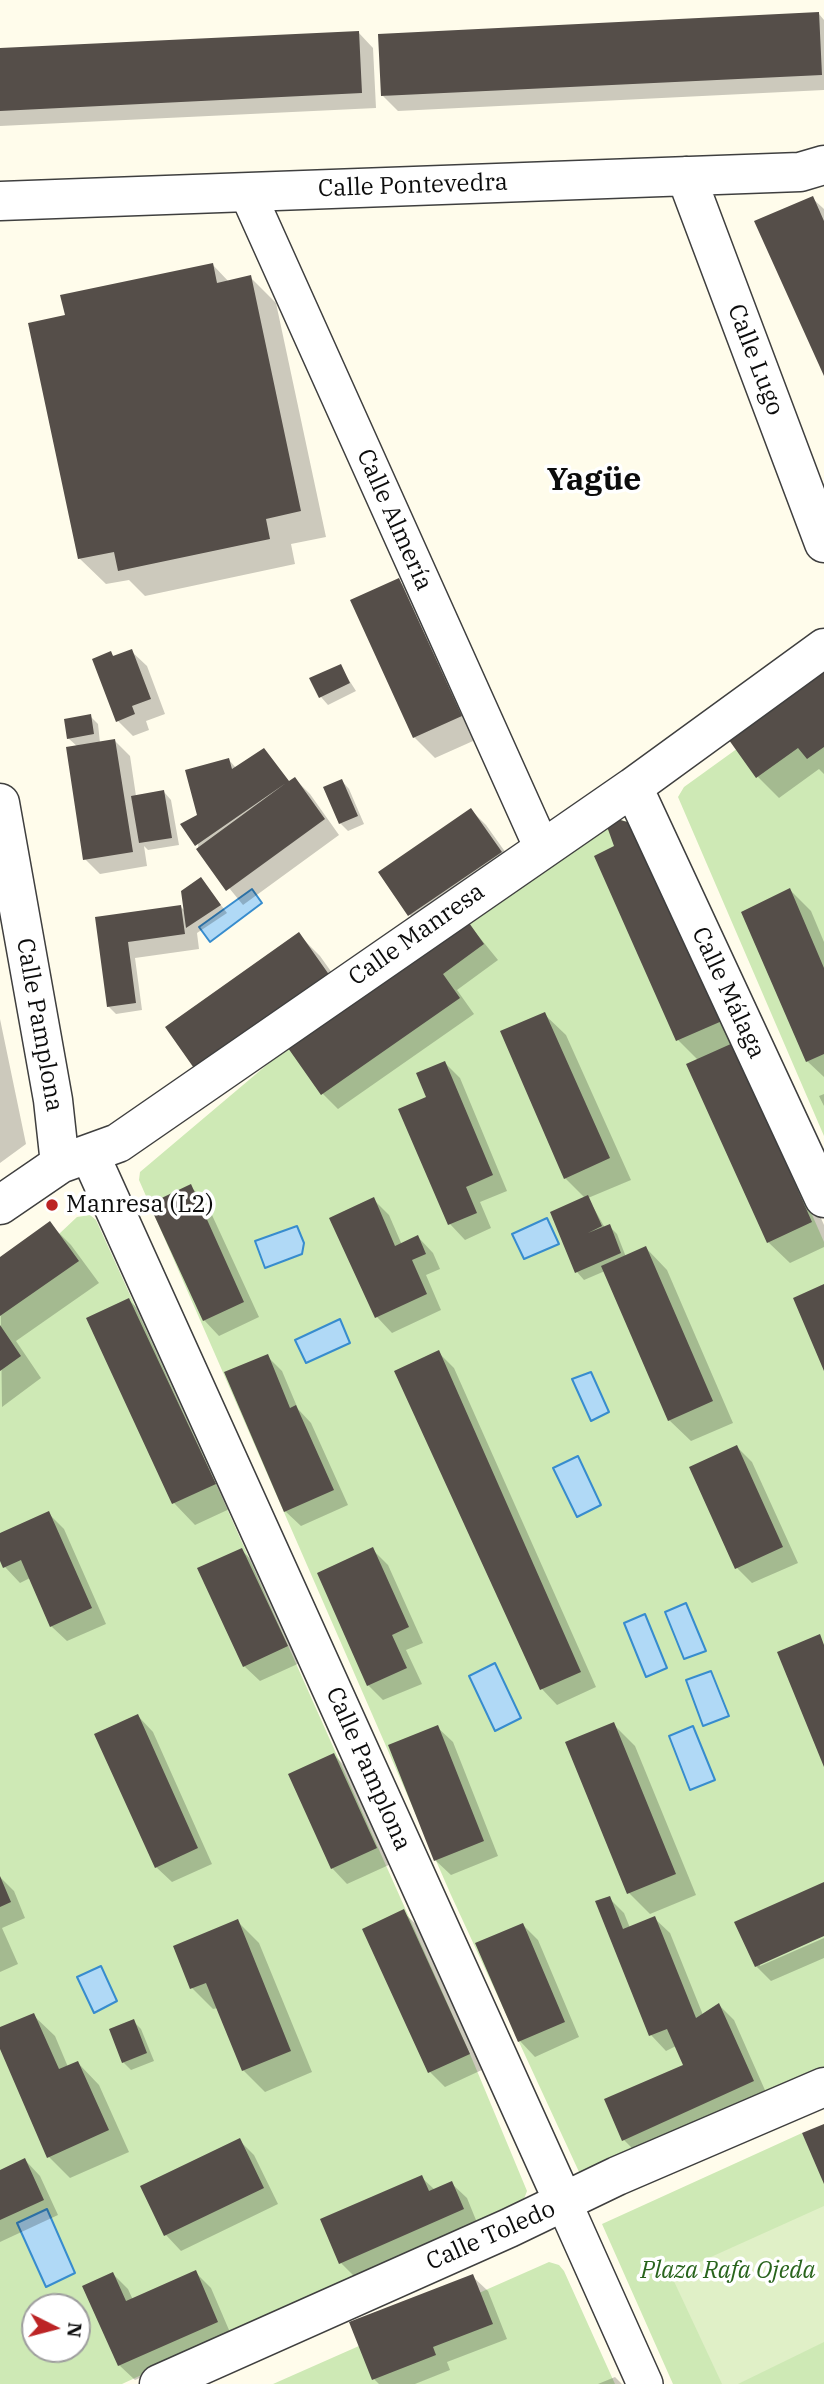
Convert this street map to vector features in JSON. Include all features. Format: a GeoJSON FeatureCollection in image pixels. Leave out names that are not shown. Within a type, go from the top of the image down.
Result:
{"type":"FeatureCollection","features":[{"type":"Feature","properties":{"kind":"street","name":"Calle Pontevedra"},"geometry":{"type":"LineString","coordinates":[[0,201],[800,172],[824,164]]}},
{"type":"Feature","properties":{"kind":"street","name":"Calle Lugo"},"geometry":{"type":"LineString","coordinates":[[686,176],[824,543]]}},
{"type":"Feature","properties":{"kind":"street","name":"Calle Almería"},"geometry":{"type":"LineString","coordinates":[[247,192],[542,848]]}},
{"type":"Feature","properties":{"kind":"street","name":"Calle Manresa"},"geometry":{"type":"LineString","coordinates":[[0,1205],[75,1160],[118,1143],[633,787],[824,648]]}},
{"type":"Feature","properties":{"kind":"street","name":"Calle Málaga"},"geometry":{"type":"LineString","coordinates":[[633,787],[824,1198]]}},
{"type":"Feature","properties":{"kind":"street","name":"Calle Pamplona"},"geometry":{"type":"LineString","coordinates":[[0,803],[53,1100],[75,1160],[564,2203],[645,2384]]}},
{"type":"Feature","properties":{"kind":"street","name":"Calle Toledo"},"geometry":{"type":"LineString","coordinates":[[159,2384],[564,2203],[617,2176],[824,2087]]}},
{"type":"Feature","properties":{"kind":"green space"},"geometry":{"type":"Polygon","coordinates":[[[824,686],[824,1136],[678,797],[684,787],[824,686]]]}},
{"type":"Feature","properties":{"kind":"green space"},"geometry":{"type":"Polygon","coordinates":[[[617,819],[631,823],[733,1034],[824,1242],[824,2073],[580,2174],[451,1895],[139,1180],[140,1172],[288,1047],[617,819]]]}},
{"type":"Feature","properties":{"kind":"green space"},"geometry":{"type":"Polygon","coordinates":[[[90,1215],[96,1220],[470,2054],[527,2191],[524,2199],[122,2384],[0,2384],[0,1274],[59,1234],[77,1217],[90,1215]]]}},
{"type":"Feature","properties":{"kind":"green space","name":"Plaza Rafa Ojeda"},"geometry":{"type":"Polygon","coordinates":[[[802,2133],[824,2179],[824,2384],[673,2384],[602,2224],[802,2133]]]}},
{"type":"Feature","properties":{"kind":"green space"},"geometry":{"type":"Polygon","coordinates":[[[824,2206],[824,2342],[738,2384],[722,2384],[671,2275],[824,2206]]]}},
{"type":"Feature","properties":{"kind":"green space"},"geometry":{"type":"Polygon","coordinates":[[[549,2262],[559,2265],[564,2271],[615,2384],[273,2384],[549,2262]]]}},
{"type":"Feature","properties":{"kind":"water"},"geometry":{"type":"Polygon","coordinates":[[[252,889],[262,903],[210,942],[199,927],[252,889]]]}},
{"type":"Feature","properties":{"kind":"water"},"geometry":{"type":"Polygon","coordinates":[[[547,1218],[559,1244],[524,1259],[512,1234],[547,1218]]]}},
{"type":"Feature","properties":{"kind":"water"},"geometry":{"type":"Polygon","coordinates":[[[297,1226],[304,1243],[302,1254],[265,1268],[255,1241],[297,1226]]]}},
{"type":"Feature","properties":{"kind":"water"},"geometry":{"type":"Polygon","coordinates":[[[340,1319],[350,1343],[306,1363],[295,1340],[340,1319]]]}},
{"type":"Feature","properties":{"kind":"water"},"geometry":{"type":"Polygon","coordinates":[[[591,1372],[609,1412],[591,1421],[572,1379],[591,1372]]]}},
{"type":"Feature","properties":{"kind":"water"},"geometry":{"type":"Polygon","coordinates":[[[578,1456],[601,1505],[577,1517],[553,1468],[578,1456]]]}},
{"type":"Feature","properties":{"kind":"water"},"geometry":{"type":"Polygon","coordinates":[[[686,1603],[706,1651],[684,1659],[665,1612],[686,1603]]]}},
{"type":"Feature","properties":{"kind":"water"},"geometry":{"type":"Polygon","coordinates":[[[645,1614],[667,1668],[646,1677],[624,1623],[645,1614]]]}},
{"type":"Feature","properties":{"kind":"water"},"geometry":{"type":"Polygon","coordinates":[[[495,1663],[521,1718],[495,1731],[469,1676],[495,1663]]]}},
{"type":"Feature","properties":{"kind":"water"},"geometry":{"type":"Polygon","coordinates":[[[711,1671],[729,1716],[703,1726],[686,1680],[711,1671]]]}},
{"type":"Feature","properties":{"kind":"water"},"geometry":{"type":"Polygon","coordinates":[[[693,1726],[715,1780],[690,1790],[669,1736],[693,1726]]]}},
{"type":"Feature","properties":{"kind":"water"},"geometry":{"type":"Polygon","coordinates":[[[101,1966],[117,2001],[94,2013],[77,1977],[101,1966]]]}},
{"type":"Feature","properties":{"kind":"water"},"geometry":{"type":"Polygon","coordinates":[[[47,2209],[75,2273],[46,2287],[17,2223],[47,2209]]]}},
{"type":"Feature","properties":{"kind":"building"},"geometry":{"type":"Polygon","coordinates":[[[819,12],[822,75],[381,96],[378,34],[819,12]]]}},
{"type":"Feature","properties":{"kind":"building"},"geometry":{"type":"Polygon","coordinates":[[[359,31],[362,93],[0,111],[0,48],[359,31]]]}},
{"type":"Feature","properties":{"kind":"building"},"geometry":{"type":"Polygon","coordinates":[[[813,196],[824,221],[824,376],[754,221],[813,196]]]}},
{"type":"Feature","properties":{"kind":"building"},"geometry":{"type":"Polygon","coordinates":[[[213,263],[217,283],[251,275],[301,511],[266,519],[270,539],[118,571],[114,552],[78,559],[28,323],[65,315],[60,295],[213,263]]]}},
{"type":"Feature","properties":{"kind":"building"},"geometry":{"type":"Polygon","coordinates":[[[399,578],[462,716],[413,738],[350,600],[399,578]]]}},
{"type":"Feature","properties":{"kind":"building"},"geometry":{"type":"Polygon","coordinates":[[[132,649],[151,699],[132,706],[135,714],[116,722],[92,659],[111,651],[113,656],[132,649]]]}},
{"type":"Feature","properties":{"kind":"building"},"geometry":{"type":"Polygon","coordinates":[[[824,661],[824,747],[807,759],[798,748],[756,778],[724,733],[824,661]]]}},
{"type":"Feature","properties":{"kind":"building"},"geometry":{"type":"Polygon","coordinates":[[[341,664],[350,683],[319,698],[309,678],[341,664]]]}},
{"type":"Feature","properties":{"kind":"building"},"geometry":{"type":"Polygon","coordinates":[[[91,714],[94,734],[67,739],[64,719],[91,714]]]}},
{"type":"Feature","properties":{"kind":"building"},"geometry":{"type":"Polygon","coordinates":[[[115,739],[133,852],[83,860],[66,747],[115,739]]]}},
{"type":"Feature","properties":{"kind":"building"},"geometry":{"type":"Polygon","coordinates":[[[264,748],[289,781],[295,777],[325,819],[226,891],[196,849],[286,783],[195,846],[180,824],[197,815],[185,770],[229,758],[232,769],[264,748]]]}},
{"type":"Feature","properties":{"kind":"building"},"geometry":{"type":"Polygon","coordinates":[[[342,779],[358,816],[339,824],[323,787],[342,779]]]}},
{"type":"Feature","properties":{"kind":"building"},"geometry":{"type":"Polygon","coordinates":[[[164,790],[172,838],[139,843],[131,796],[164,790]]]}},
{"type":"Feature","properties":{"kind":"building"},"geometry":{"type":"Polygon","coordinates":[[[471,808],[502,852],[408,916],[378,872],[471,808]]]}},
{"type":"Feature","properties":{"kind":"building"},"geometry":{"type":"Polygon","coordinates":[[[617,819],[631,823],[722,1021],[676,1041],[594,856],[614,846],[605,821],[617,819]]]}},
{"type":"Feature","properties":{"kind":"building"},"geometry":{"type":"Polygon","coordinates":[[[201,877],[221,905],[186,928],[181,891],[201,877]]]}},
{"type":"Feature","properties":{"kind":"building"},"geometry":{"type":"Polygon","coordinates":[[[790,888],[824,968],[824,1054],[806,1062],[741,912],[790,888]]]}},
{"type":"Feature","properties":{"kind":"building"},"geometry":{"type":"Polygon","coordinates":[[[181,905],[185,934],[128,942],[136,1003],[107,1007],[95,917],[181,905]]]}},
{"type":"Feature","properties":{"kind":"building"},"geometry":{"type":"Polygon","coordinates":[[[467,920],[484,944],[443,974],[460,998],[321,1095],[288,1048],[467,920]]]}},
{"type":"Feature","properties":{"kind":"building"},"geometry":{"type":"Polygon","coordinates":[[[299,932],[330,976],[196,1071],[165,1027],[299,932]]]}},
{"type":"Feature","properties":{"kind":"building"},"geometry":{"type":"Polygon","coordinates":[[[545,1012],[610,1158],[564,1179],[500,1031],[545,1012]]]}},
{"type":"Feature","properties":{"kind":"building"},"geometry":{"type":"Polygon","coordinates":[[[733,1043],[812,1222],[767,1243],[686,1064],[733,1043]]]}},
{"type":"Feature","properties":{"kind":"building"},"geometry":{"type":"Polygon","coordinates":[[[445,1061],[493,1175],[466,1187],[477,1213],[448,1225],[398,1109],[426,1097],[416,1073],[445,1061]]]}},
{"type":"Feature","properties":{"kind":"building"},"geometry":{"type":"Polygon","coordinates":[[[191,1184],[244,1302],[203,1321],[149,1204],[191,1184]]]}},
{"type":"Feature","properties":{"kind":"building"},"geometry":{"type":"Polygon","coordinates":[[[588,1195],[602,1226],[588,1233],[610,1224],[621,1253],[575,1273],[550,1212],[588,1195]]]}},
{"type":"Feature","properties":{"kind":"building"},"geometry":{"type":"Polygon","coordinates":[[[374,1197],[395,1246],[418,1235],[426,1254],[412,1260],[427,1294],[375,1318],[329,1218],[374,1197]]]}},
{"type":"Feature","properties":{"kind":"building"},"geometry":{"type":"Polygon","coordinates":[[[50,1221],[79,1261],[0,1316],[0,1257],[50,1221]]]}},
{"type":"Feature","properties":{"kind":"building"},"geometry":{"type":"Polygon","coordinates":[[[646,1246],[713,1401],[668,1421],[601,1266],[646,1246]]]}},
{"type":"Feature","properties":{"kind":"building"},"geometry":{"type":"Polygon","coordinates":[[[824,1284],[824,1371],[793,1298],[824,1284]]]}},
{"type":"Feature","properties":{"kind":"building"},"geometry":{"type":"Polygon","coordinates":[[[129,1298],[216,1484],[172,1504],[86,1318],[129,1298]]]}},
{"type":"Feature","properties":{"kind":"building"},"geometry":{"type":"Polygon","coordinates":[[[0,1325],[21,1356],[0,1371],[0,1325]]]}},
{"type":"Feature","properties":{"kind":"building"},"geometry":{"type":"Polygon","coordinates":[[[439,1350],[581,1672],[540,1690],[394,1371],[439,1350]]]}},
{"type":"Feature","properties":{"kind":"building"},"geometry":{"type":"Polygon","coordinates":[[[268,1354],[290,1408],[296,1405],[334,1490],[284,1512],[224,1372],[268,1354]]]}},
{"type":"Feature","properties":{"kind":"building"},"geometry":{"type":"Polygon","coordinates":[[[737,1445],[783,1547],[735,1569],[689,1467],[737,1445]]]}},
{"type":"Feature","properties":{"kind":"building"},"geometry":{"type":"Polygon","coordinates":[[[49,1511],[92,1608],[50,1627],[21,1560],[3,1568],[0,1561],[0,1533],[49,1511]]]}},
{"type":"Feature","properties":{"kind":"building"},"geometry":{"type":"Polygon","coordinates":[[[373,1547],[409,1627],[392,1635],[407,1668],[367,1686],[317,1573],[373,1547]]]}},
{"type":"Feature","properties":{"kind":"building"},"geometry":{"type":"Polygon","coordinates":[[[242,1548],[288,1646],[243,1667],[197,1568],[242,1548]]]}},
{"type":"Feature","properties":{"kind":"building"},"geometry":{"type":"Polygon","coordinates":[[[820,1634],[824,1645],[824,1767],[777,1652],[820,1634]]]}},
{"type":"Feature","properties":{"kind":"building"},"geometry":{"type":"Polygon","coordinates":[[[138,1714],[198,1848],[155,1868],[94,1734],[138,1714]]]}},
{"type":"Feature","properties":{"kind":"building"},"geometry":{"type":"Polygon","coordinates":[[[614,1722],[676,1874],[627,1894],[565,1742],[614,1722]]]}},
{"type":"Feature","properties":{"kind":"building"},"geometry":{"type":"Polygon","coordinates":[[[438,1725],[484,1841],[434,1861],[388,1745],[438,1725]]]}},
{"type":"Feature","properties":{"kind":"building"},"geometry":{"type":"Polygon","coordinates":[[[334,1753],[377,1848],[331,1869],[288,1774],[334,1753]]]}},
{"type":"Feature","properties":{"kind":"building"},"geometry":{"type":"Polygon","coordinates":[[[0,1876],[11,1902],[0,1907],[0,1876]]]}},
{"type":"Feature","properties":{"kind":"building"},"geometry":{"type":"Polygon","coordinates":[[[824,1882],[824,1936],[755,1967],[734,1922],[824,1882]]]}},
{"type":"Feature","properties":{"kind":"building"},"geometry":{"type":"Polygon","coordinates":[[[610,1896],[623,1929],[655,1916],[696,2018],[719,2003],[754,2081],[622,2141],[604,2099],[683,2065],[667,2029],[649,2036],[595,1901],[610,1896]]]}},
{"type":"Feature","properties":{"kind":"building"},"geometry":{"type":"Polygon","coordinates":[[[404,1909],[470,2054],[428,2073],[362,1929],[404,1909]]]}},
{"type":"Feature","properties":{"kind":"building"},"geometry":{"type":"Polygon","coordinates":[[[238,1919],[291,2051],[242,2071],[206,1983],[190,1989],[173,1946],[238,1919]]]}},
{"type":"Feature","properties":{"kind":"building"},"geometry":{"type":"Polygon","coordinates":[[[523,1923],[565,2022],[518,2042],[475,1943],[523,1923]]]}},
{"type":"Feature","properties":{"kind":"building"},"geometry":{"type":"Polygon","coordinates":[[[34,2013],[59,2069],[78,2061],[109,2130],[47,2158],[0,2049],[0,2027],[34,2013]]]}},
{"type":"Feature","properties":{"kind":"building"},"geometry":{"type":"Polygon","coordinates":[[[134,2019],[147,2053],[122,2063],[109,2029],[134,2019]]]}},
{"type":"Feature","properties":{"kind":"building"},"geometry":{"type":"Polygon","coordinates":[[[824,2124],[824,2184],[802,2133],[824,2124]]]}},
{"type":"Feature","properties":{"kind":"building"},"geometry":{"type":"Polygon","coordinates":[[[240,2138],[264,2188],[164,2236],[140,2186],[240,2138]]]}},
{"type":"Feature","properties":{"kind":"building"},"geometry":{"type":"Polygon","coordinates":[[[25,2158],[44,2200],[0,2220],[0,2170],[25,2158]]]}},
{"type":"Feature","properties":{"kind":"building"},"geometry":{"type":"Polygon","coordinates":[[[422,2175],[429,2191],[452,2181],[464,2209],[339,2264],[320,2219],[422,2175]]]}},
{"type":"Feature","properties":{"kind":"building"},"geometry":{"type":"Polygon","coordinates":[[[196,2270],[218,2322],[118,2366],[91,2306],[91,2293],[85,2293],[82,2286],[113,2272],[126,2301],[196,2270]]]}},
{"type":"Feature","properties":{"kind":"building"},"geometry":{"type":"Polygon","coordinates":[[[473,2274],[493,2324],[433,2347],[436,2355],[372,2380],[349,2322],[473,2274]]]}},
{"type":"Feature","properties":{"kind":"place","name":"Manresa (L2)"},"geometry":{"type":"Point","coordinates":[52,1205]}},
{"type":"Feature","properties":{"kind":"district","name":"Yagüe"},"geometry":{"type":"Point","coordinates":[594,481]}}]}
